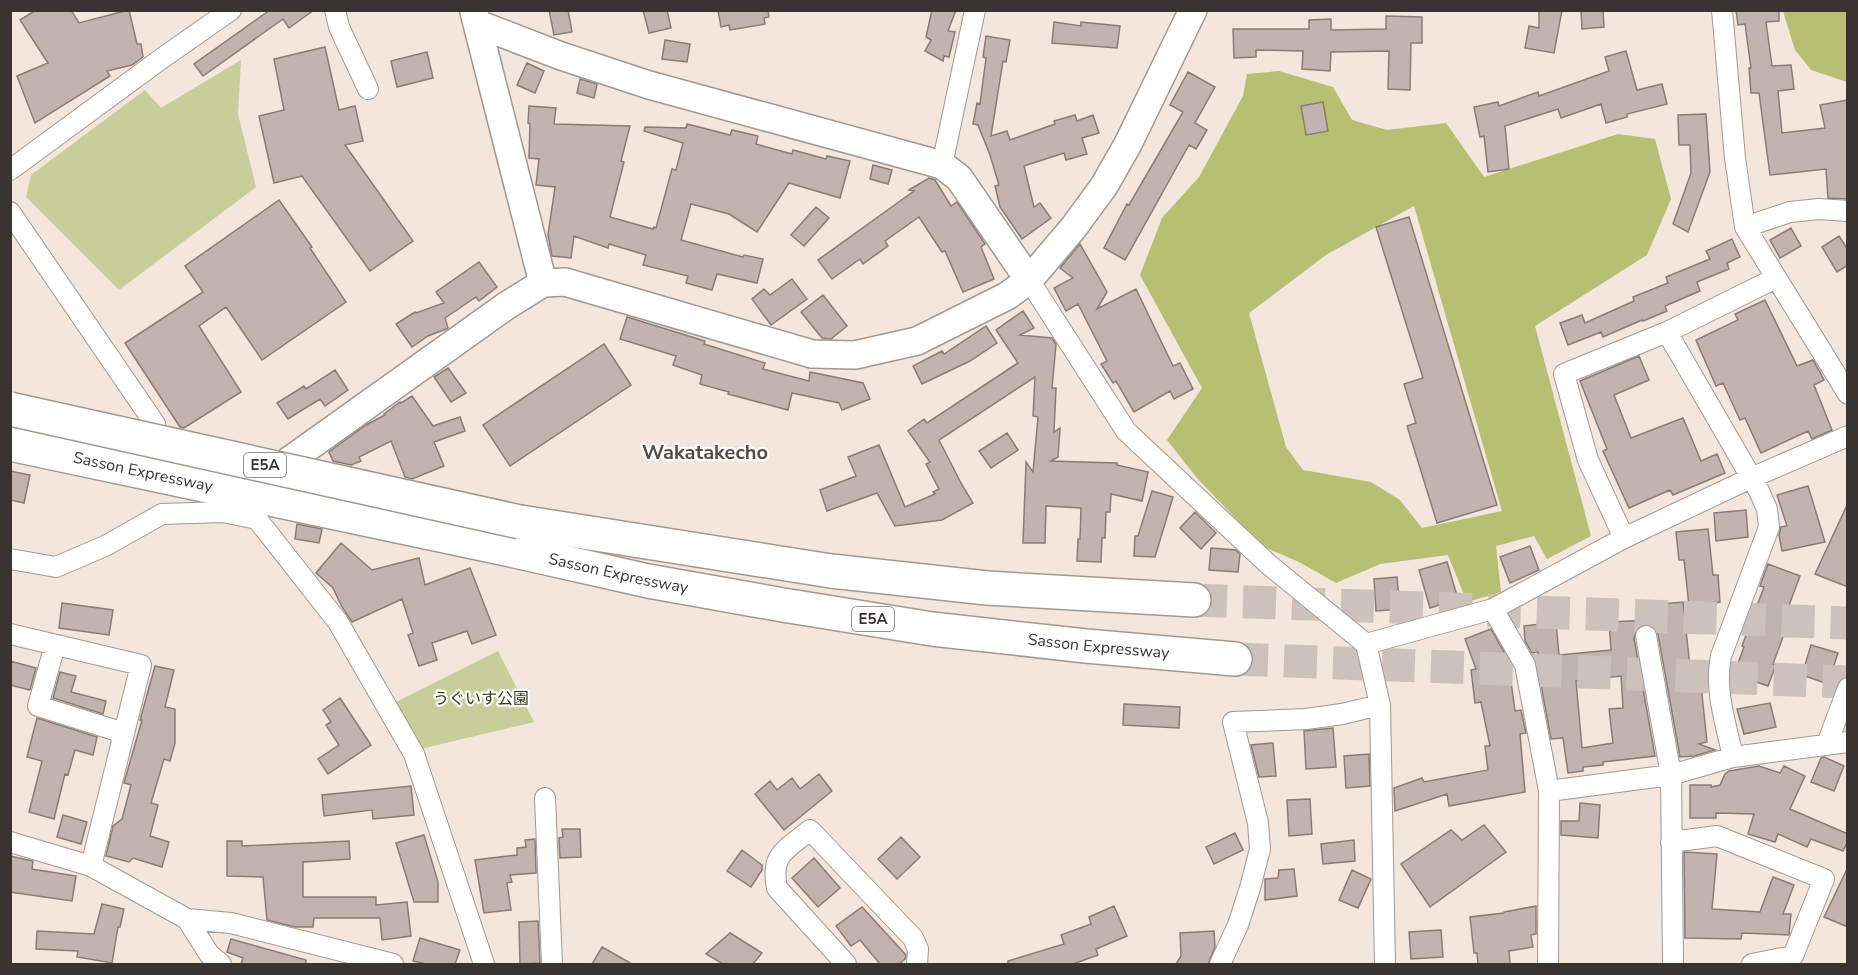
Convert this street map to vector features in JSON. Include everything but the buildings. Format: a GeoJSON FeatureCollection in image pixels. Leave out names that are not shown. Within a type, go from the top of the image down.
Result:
{"type":"FeatureCollection","features":[{"type":"Feature","properties":{"kind":"highway","name":"Sasson Expressway"},"geometry":{"type":"LineString","coordinates":[[10,409],[518,537],[648,582],[932,628],[1235,660]]}},
{"type":"Feature","properties":{"kind":"highway","name":"Sasson Expressway"},"geometry":{"type":"LineString","coordinates":[[10,446],[518,537],[987,588],[1194,600]]}},
{"type":"Feature","properties":{"kind":"street"},"geometry":{"type":"LineString","coordinates":[[10,170],[231,10]]}},
{"type":"Feature","properties":{"kind":"street"},"geometry":{"type":"LineString","coordinates":[[335,10],[339,27],[368,89]]}},
{"type":"Feature","properties":{"kind":"street"},"geometry":{"type":"LineString","coordinates":[[942,165],[975,10]]}},
{"type":"Feature","properties":{"kind":"street"},"geometry":{"type":"LineString","coordinates":[[10,427],[259,482],[506,306],[543,283],[565,282],[812,354],[855,355],[916,341],[1007,296],[1029,280],[1089,208],[1104,186],[1128,144],[1193,10]]}},
{"type":"Feature","properties":{"kind":"street"},"geometry":{"type":"LineString","coordinates":[[1722,10],[1735,158],[1745,227],[1848,394]]}},
{"type":"Feature","properties":{"kind":"street"},"geometry":{"type":"LineString","coordinates":[[476,17],[561,56],[649,85],[942,165],[959,178],[1029,280],[1126,431],[1268,564],[1366,644],[1380,705],[1385,964]]}},
{"type":"Feature","properties":{"kind":"street"},"geometry":{"type":"LineString","coordinates":[[476,17],[543,283]]}},
{"type":"Feature","properties":{"kind":"street"},"geometry":{"type":"LineString","coordinates":[[1745,227],[1790,212],[1819,209],[1848,211]]}},
{"type":"Feature","properties":{"kind":"street"},"geometry":{"type":"LineString","coordinates":[[10,212],[155,424],[148,458]]}},
{"type":"Feature","properties":{"kind":"street"},"geometry":{"type":"LineString","coordinates":[[1624,538],[1588,460],[1564,374],[1667,332],[1776,278]]}},
{"type":"Feature","properties":{"kind":"street"},"geometry":{"type":"LineString","coordinates":[[1667,332],[1759,490],[1767,509],[1769,527],[1721,656],[1718,672],[1718,688],[1733,757]]}},
{"type":"Feature","properties":{"kind":"street"},"geometry":{"type":"LineString","coordinates":[[1366,644],[1493,609],[1624,538],[1751,478],[1848,436]]}},
{"type":"Feature","properties":{"kind":"street"},"geometry":{"type":"LineString","coordinates":[[10,559],[56,567],[105,546],[162,514],[223,512],[257,519],[338,622],[414,754],[484,964]]}},
{"type":"Feature","properties":{"kind":"street"},"geometry":{"type":"LineString","coordinates":[[1493,609],[1525,664],[1549,791],[1548,964]]}},
{"type":"Feature","properties":{"kind":"street"},"geometry":{"type":"LineString","coordinates":[[10,634],[141,665],[91,866]]}},
{"type":"Feature","properties":{"kind":"street"},"geometry":{"type":"LineString","coordinates":[[1646,636],[1671,775],[1672,964]]}},
{"type":"Feature","properties":{"kind":"street"},"geometry":{"type":"LineString","coordinates":[[55,645],[38,706],[124,733]]}},
{"type":"Feature","properties":{"kind":"street"},"geometry":{"type":"LineString","coordinates":[[1827,744],[1848,688]]}},
{"type":"Feature","properties":{"kind":"street"},"geometry":{"type":"LineString","coordinates":[[1220,964],[1238,925],[1260,849],[1258,823],[1233,722],[1306,719],[1380,705]]}},
{"type":"Feature","properties":{"kind":"street"},"geometry":{"type":"LineString","coordinates":[[1549,791],[1671,775],[1733,757],[1848,742]]}},
{"type":"Feature","properties":{"kind":"street"},"geometry":{"type":"LineString","coordinates":[[545,798],[552,964]]}},
{"type":"Feature","properties":{"kind":"street"},"geometry":{"type":"LineString","coordinates":[[846,964],[777,888],[774,873],[778,856],[810,830],[913,938],[918,950],[917,964]]}},
{"type":"Feature","properties":{"kind":"street"},"geometry":{"type":"LineString","coordinates":[[1671,842],[1717,836],[1824,879],[1791,960],[1752,964]]}},
{"type":"Feature","properties":{"kind":"street"},"geometry":{"type":"LineString","coordinates":[[10,842],[91,866],[186,919],[231,923],[393,964]]}},
{"type":"Feature","properties":{"kind":"street"},"geometry":{"type":"LineString","coordinates":[[186,919],[209,954],[221,964]]}},
{"type":"Feature","properties":{"kind":"green space"},"geometry":{"type":"Polygon","coordinates":[[[1783,11],[1847,11],[1847,82],[1811,70],[1795,50],[1783,11]]]}},
{"type":"Feature","properties":{"kind":"green space"},"geometry":{"type":"Polygon","coordinates":[[[241,60],[238,114],[256,187],[119,290],[26,197],[31,175],[145,90],[161,108],[241,60]]]}},
{"type":"Feature","properties":{"kind":"green space"},"geometry":{"type":"Polygon","coordinates":[[[1279,71],[1333,87],[1352,120],[1387,130],[1446,123],[1484,177],[1618,134],[1655,139],[1671,199],[1647,255],[1535,326],[1591,536],[1547,559],[1534,536],[1496,546],[1501,592],[1467,602],[1448,555],[1380,564],[1336,583],[1299,562],[1262,546],[1197,478],[1167,440],[1202,388],[1140,275],[1162,218],[1199,177],[1243,96],[1247,74],[1279,71]],[[1414,206],[1326,255],[1249,313],[1286,447],[1303,470],[1371,482],[1400,500],[1422,528],[1502,511],[1414,206]]]}},
{"type":"Feature","properties":{"kind":"green space","name":"うぐいす公園"},"geometry":{"type":"Polygon","coordinates":[[[498,651],[534,722],[420,749],[394,703],[498,651]]]}},
{"type":"Feature","properties":{"kind":"tunnel"},"geometry":{"type":"LineString","coordinates":[[1194,600],[1848,623]]}},
{"type":"Feature","properties":{"kind":"tunnel"},"geometry":{"type":"LineString","coordinates":[[1235,659],[1848,682]]}},
{"type":"Feature","properties":{"kind":"district","name":"Wakatakecho"},"geometry":{"type":"Point","coordinates":[705,452]}}]}
